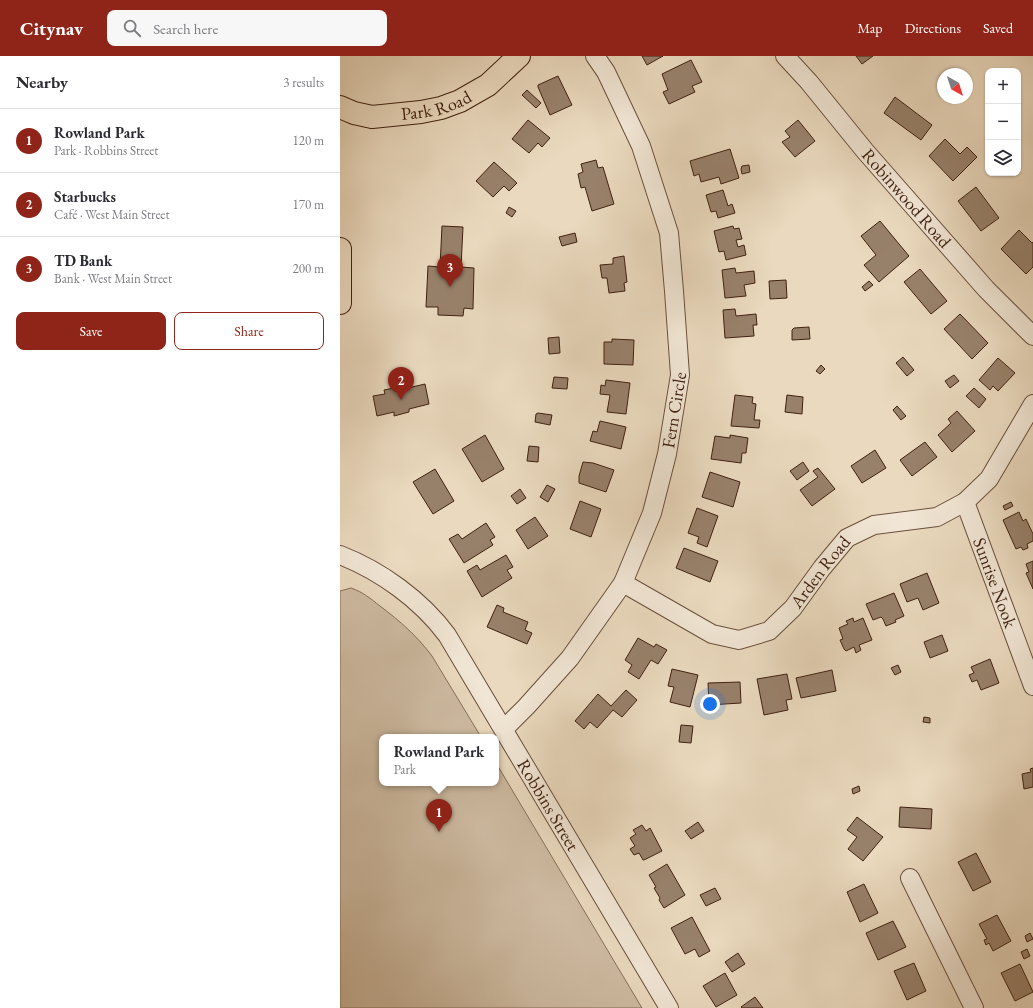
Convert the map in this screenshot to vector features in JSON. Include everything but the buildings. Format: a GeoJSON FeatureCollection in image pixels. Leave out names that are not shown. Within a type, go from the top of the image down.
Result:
{"type":"FeatureCollection","features":[{"type":"Feature","properties":{"kind":"main road","name":"Park Road"},"geometry":{"type":"LineString","coordinates":[[340,107],[354,113],[372,117],[420,112],[441,108],[460,101],[488,84],[518,56]]}},
{"type":"Feature","properties":{"kind":"main road"},"geometry":{"type":"LineString","coordinates":[[340,249],[340,303]]}},
{"type":"Feature","properties":{"kind":"street","name":"Fern Circle"},"geometry":{"type":"LineString","coordinates":[[504,729],[570,658],[623,583],[652,513],[667,454],[680,375],[669,233],[641,146],[606,72],[595,56]]}},
{"type":"Feature","properties":{"kind":"street","name":"Robinwood Road"},"geometry":{"type":"LineString","coordinates":[[785,56],[809,82],[865,151],[986,289],[1033,336]]}},
{"type":"Feature","properties":{"kind":"street","name":"Arden Road"},"geometry":{"type":"LineString","coordinates":[[623,583],[712,634],[739,640],[769,632],[793,608],[822,568],[847,538],[874,525],[937,517],[965,502],[989,479],[1033,404]]}},
{"type":"Feature","properties":{"kind":"street","name":"Sunrise Nook"},"geometry":{"type":"LineString","coordinates":[[965,502],[1033,686]]}},
{"type":"Feature","properties":{"kind":"street","name":"Robbins Street"},"geometry":{"type":"LineString","coordinates":[[340,555],[365,566],[385,578],[410,597],[436,621],[451,642],[504,729],[669,1008]]}},
{"type":"Feature","properties":{"kind":"street"},"geometry":{"type":"LineString","coordinates":[[910,878],[974,1008]]}},
{"type":"Feature","properties":{"kind":"shaded area"},"geometry":{"type":"Polygon","coordinates":[[[351,588],[367,596],[408,629],[432,656],[479,734],[379,734],[379,786],[499,786],[499,768],[642,1008],[340,1008],[340,591],[351,588]]]}},
{"type":"Feature","properties":{"kind":"place","name":"TD Bank"},"geometry":{"type":"Point","coordinates":[450,287]}},
{"type":"Feature","properties":{"kind":"place","name":"Starbucks"},"geometry":{"type":"Point","coordinates":[401,400]}},
{"type":"Feature","properties":{"kind":"place","name":"Rowland Park"},"geometry":{"type":"Point","coordinates":[439,832]}}]}
